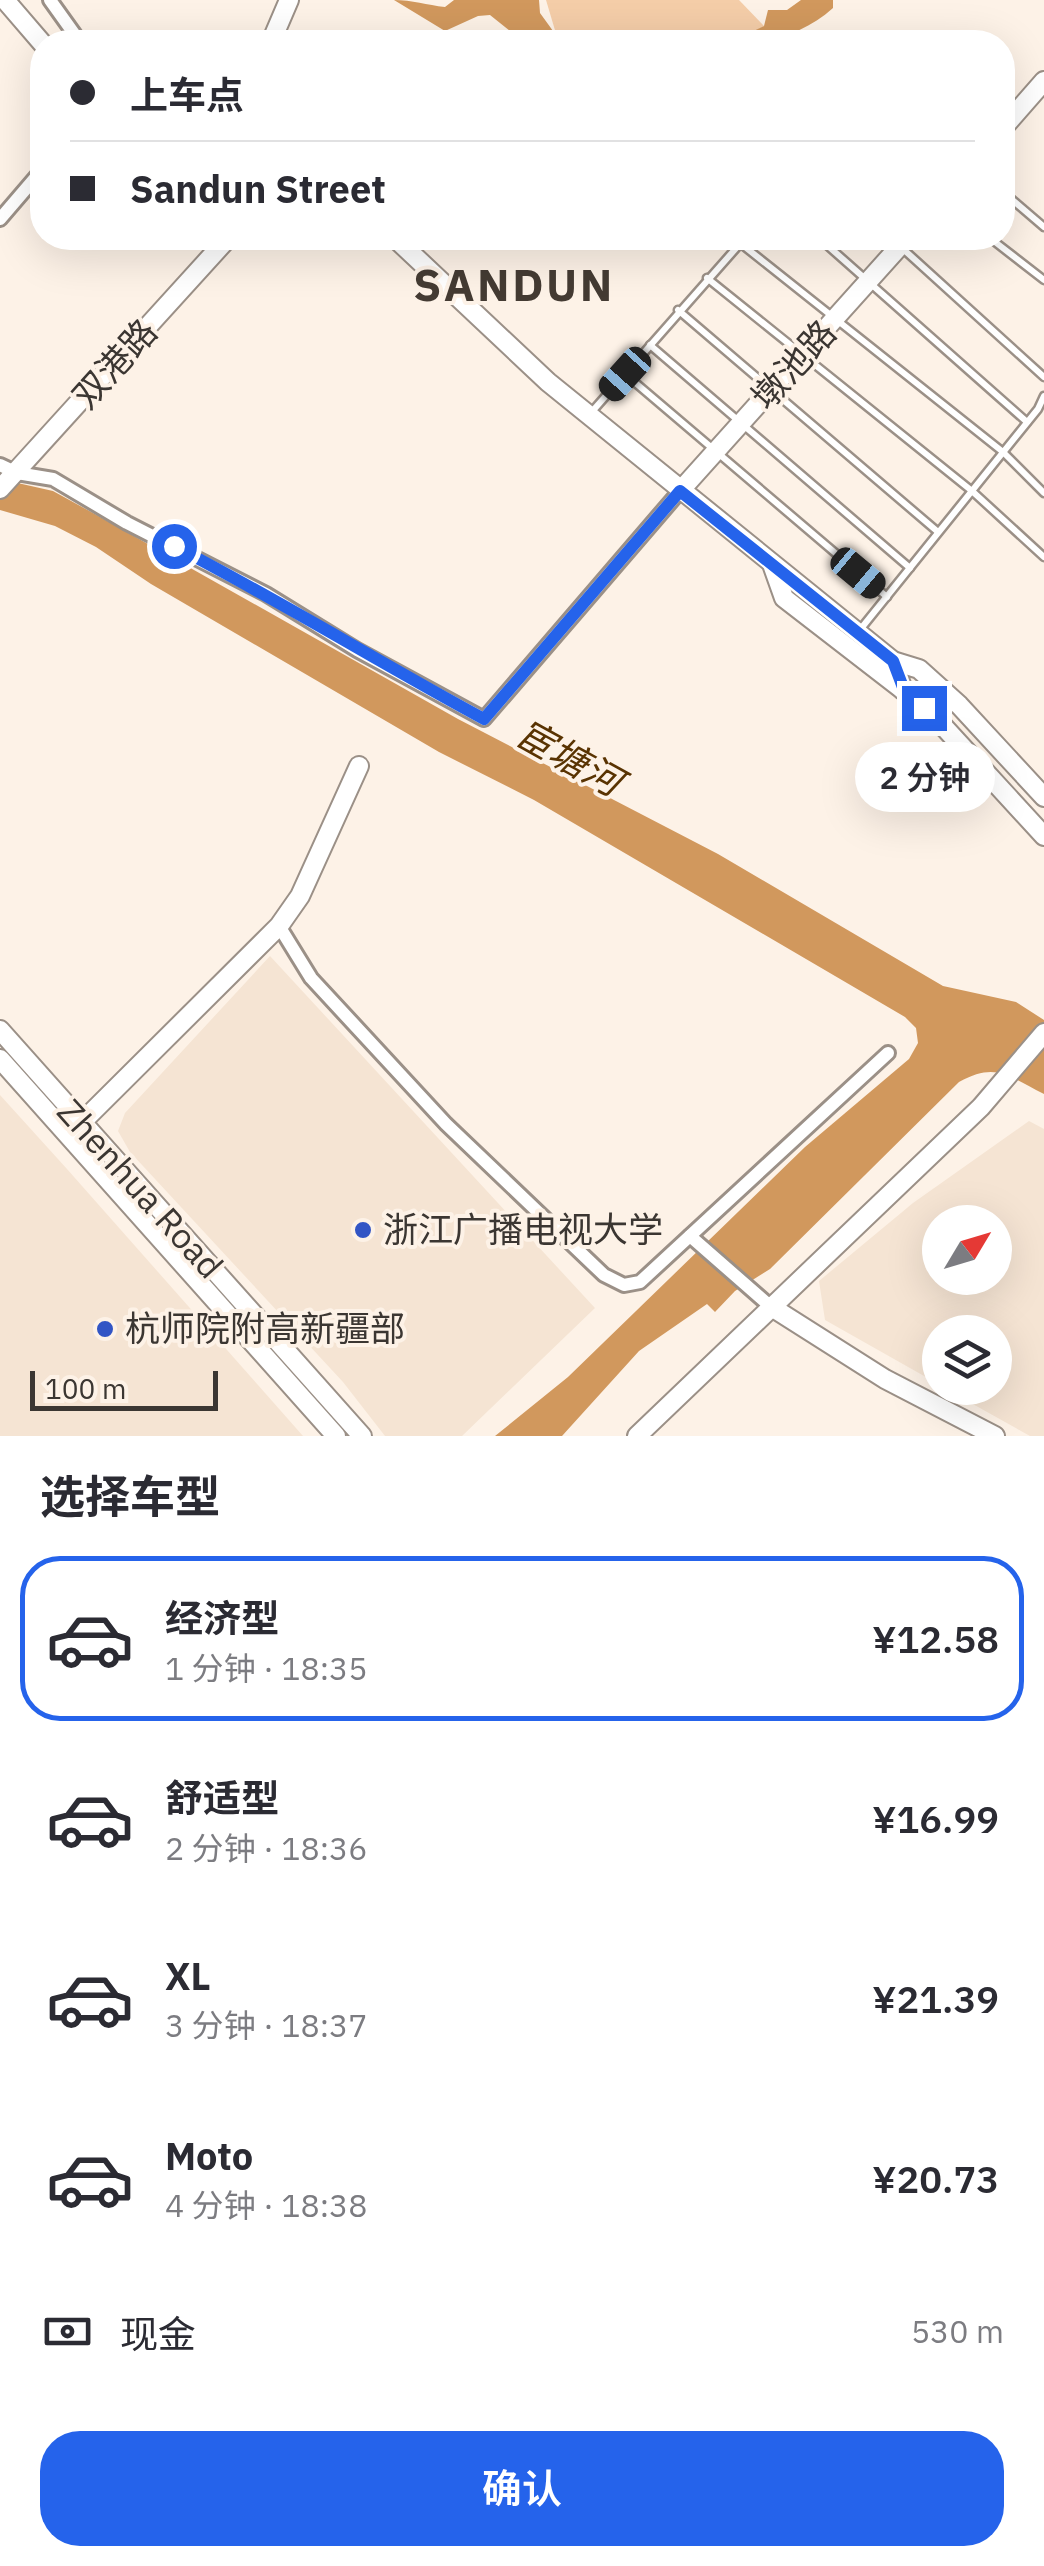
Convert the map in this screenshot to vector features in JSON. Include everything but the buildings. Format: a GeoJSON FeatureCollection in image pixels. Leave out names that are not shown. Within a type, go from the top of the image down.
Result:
{"type":"FeatureCollection","features":[{"type":"Feature","properties":{"kind":"street"},"geometry":{"type":"LineString","coordinates":[[5,0],[31,30]]}},
{"type":"Feature","properties":{"kind":"street"},"geometry":{"type":"LineString","coordinates":[[50,0],[71,30]]}},
{"type":"Feature","properties":{"kind":"street"},"geometry":{"type":"LineString","coordinates":[[276,30],[289,0]]}},
{"type":"Feature","properties":{"kind":"street"},"geometry":{"type":"LineString","coordinates":[[1015,114],[1044,81]]}},
{"type":"Feature","properties":{"kind":"street"},"geometry":{"type":"LineString","coordinates":[[0,219],[30,184]]}},
{"type":"Feature","properties":{"kind":"street","name":"双港路"},"geometry":{"type":"LineString","coordinates":[[0,489],[11,470],[217,250]]}},
{"type":"Feature","properties":{"kind":"street"},"geometry":{"type":"LineString","coordinates":[[408,250],[588,416],[893,661],[920,669],[970,716],[1044,798]]}},
{"type":"Feature","properties":{"kind":"street","name":"墩池路"},"geometry":{"type":"LineString","coordinates":[[680,491],[892,250]]}},
{"type":"Feature","properties":{"kind":"street"},"geometry":{"type":"LineString","coordinates":[[11,470],[53,479],[126,524],[266,594],[357,650],[484,719],[680,491]]}},
{"type":"Feature","properties":{"kind":"street"},"geometry":{"type":"LineString","coordinates":[[773,567],[784,598],[904,690],[944,726],[1044,836]]}},
{"type":"Feature","properties":{"kind":"street"},"geometry":{"type":"LineString","coordinates":[[893,661],[904,690]]}},
{"type":"Feature","properties":{"kind":"street"},"geometry":{"type":"LineString","coordinates":[[74,1130],[278,926],[300,896],[359,766]]}},
{"type":"Feature","properties":{"kind":"street"},"geometry":{"type":"LineString","coordinates":[[278,926],[311,978],[446,1124],[604,1275],[624,1285],[640,1282],[888,1053]]}},
{"type":"Feature","properties":{"kind":"street","name":"Zhenhua Road"},"geometry":{"type":"LineString","coordinates":[[0,1030],[74,1130],[336,1436]]}},
{"type":"Feature","properties":{"kind":"street"},"geometry":{"type":"LineString","coordinates":[[636,1436],[999,1087],[1044,1032]]}},
{"type":"Feature","properties":{"kind":"street","name":"Zhenhua Road"},"geometry":{"type":"LineString","coordinates":[[0,1058],[74,1130],[362,1436]]}},
{"type":"Feature","properties":{"kind":"street"},"geometry":{"type":"LineString","coordinates":[[690,1236],[770,1306],[885,1379],[995,1436]]}},
{"type":"Feature","properties":{"kind":"lane"},"geometry":{"type":"LineString","coordinates":[[1015,202],[1044,227]]}},
{"type":"Feature","properties":{"kind":"lane"},"geometry":{"type":"LineString","coordinates":[[588,416],[734,250]]}},
{"type":"Feature","properties":{"kind":"lane"},"geometry":{"type":"LineString","coordinates":[[755,250],[834,319],[1003,452],[1044,493]]}},
{"type":"Feature","properties":{"kind":"lane"},"geometry":{"type":"LineString","coordinates":[[833,250],[1027,422]]}},
{"type":"Feature","properties":{"kind":"lane"},"geometry":{"type":"LineString","coordinates":[[911,250],[1044,377]]}},
{"type":"Feature","properties":{"kind":"lane"},"geometry":{"type":"LineString","coordinates":[[1005,250],[1044,280]]}},
{"type":"Feature","properties":{"kind":"lane"},"geometry":{"type":"LineString","coordinates":[[707,278],[972,491],[1044,557]]}},
{"type":"Feature","properties":{"kind":"lane"},"geometry":{"type":"LineString","coordinates":[[678,310],[938,532]]}},
{"type":"Feature","properties":{"kind":"lane"},"geometry":{"type":"LineString","coordinates":[[650,345],[910,568]]}},
{"type":"Feature","properties":{"kind":"lane"},"geometry":{"type":"LineString","coordinates":[[625,374],[886,597]]}},
{"type":"Feature","properties":{"kind":"lane"},"geometry":{"type":"LineString","coordinates":[[858,631],[1027,422],[1041,411],[1044,396]]}},
{"type":"Feature","properties":{"kind":"shaded area"},"geometry":{"type":"Polygon","coordinates":[[[394,0],[445,7],[454,0],[539,0],[540,13],[552,30],[509,30],[490,15],[443,30],[394,0]]]}},
{"type":"Feature","properties":{"kind":"shaded area"},"geometry":{"type":"Polygon","coordinates":[[[546,0],[739,0],[764,26],[757,30],[555,30],[546,0]]]}},
{"type":"Feature","properties":{"kind":"shaded area"},"geometry":{"type":"Polygon","coordinates":[[[801,0],[833,0],[833,8],[797,30],[756,30],[764,26],[768,10],[787,10],[801,0]]]}},
{"type":"Feature","properties":{"kind":"shaded area"},"geometry":{"type":"Polygon","coordinates":[[[0,479],[53,491],[458,719],[718,854],[943,986],[1016,1002],[1044,1020],[1044,1094],[993,1072],[959,1082],[770,1269],[735,1291],[715,1312],[707,1304],[639,1351],[562,1436],[495,1436],[568,1377],[805,1147],[909,1059],[918,1043],[916,1028],[905,1017],[534,800],[439,752],[151,584],[96,547],[55,526],[0,510],[0,479]]]}},
{"type":"Feature","properties":{"kind":"shaded area","name":"浙江广播电视大学"},"geometry":{"type":"Polygon","coordinates":[[[270,956],[595,1308],[462,1436],[385,1436],[343,1382],[130,1152],[118,1131],[125,1113],[270,956]]]}},
{"type":"Feature","properties":{"kind":"shaded area","name":"杭师院附高新疆部"},"geometry":{"type":"Polygon","coordinates":[[[0,1095],[67,1169],[303,1436],[0,1436],[0,1095]]]}},
{"type":"Feature","properties":{"kind":"shaded area"},"geometry":{"type":"Polygon","coordinates":[[[1029,1121],[1044,1129],[1044,1436],[1030,1436],[974,1405],[1012,1405],[1012,1315],[922,1315],[922,1375],[825,1320],[819,1281],[913,1203],[1029,1121]]]}},
{"type":"Feature","properties":{"kind":"place","name":"浙江广播电视大学"},"geometry":{"type":"Point","coordinates":[363,1230]}},
{"type":"Feature","properties":{"kind":"place","name":"杭师院附高新疆部"},"geometry":{"type":"Point","coordinates":[105,1329]}},
{"type":"Feature","properties":{"kind":"district","name":"SANDUN"},"geometry":{"type":"Point","coordinates":[514,285]}},
{"type":"Feature","properties":{"kind":"route"},"geometry":{"type":"LineString","coordinates":[[174,546],[484,719],[680,491],[893,661],[904,690],[924,708]]}},
{"type":"Feature","properties":{"kind":"water label","name":"宦塘河"},"geometry":{"type":"Point","coordinates":[569,758]}}]}
